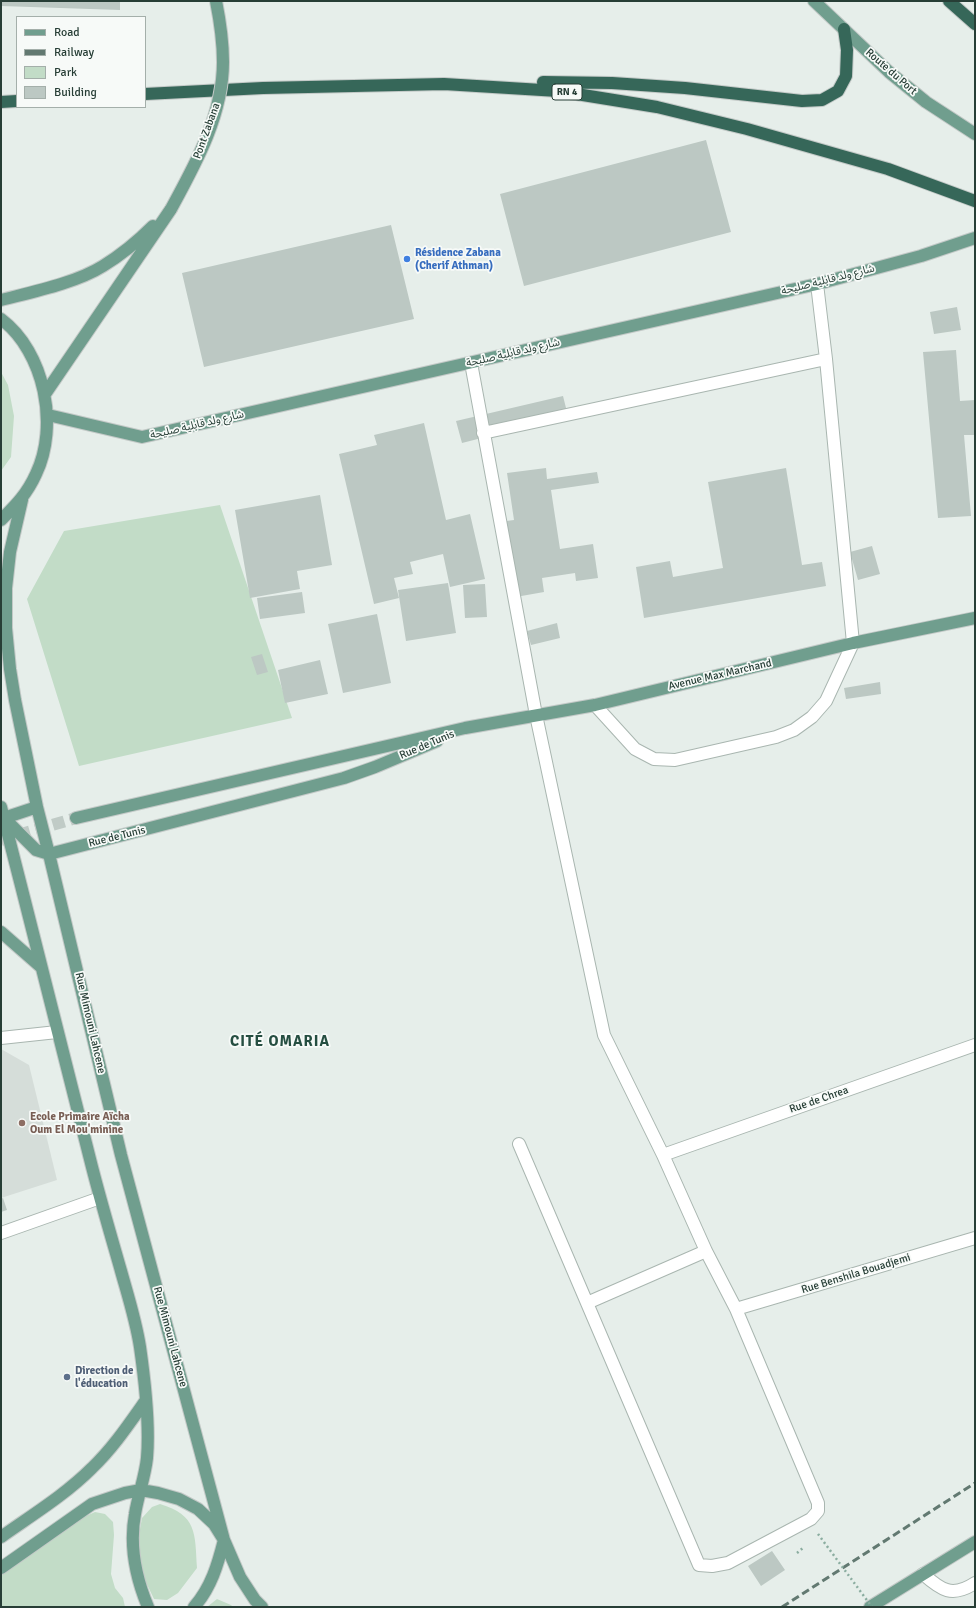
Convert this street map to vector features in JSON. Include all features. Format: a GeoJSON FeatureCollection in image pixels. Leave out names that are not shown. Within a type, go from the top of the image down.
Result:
{"type":"FeatureCollection","features":[{"type":"Feature","properties":{"kind":"highway"},"geometry":{"type":"LineString","coordinates":[[949,1],[975,24]]}},
{"type":"Feature","properties":{"kind":"highway"},"geometry":{"type":"LineString","coordinates":[[444,84],[547,82],[612,83],[686,88],[802,101],[822,100],[838,91],[846,76],[847,50],[844,29]]}},
{"type":"Feature","properties":{"kind":"highway","name":"RN 4"},"geometry":{"type":"LineString","coordinates":[[146,94],[263,88],[444,84],[558,91],[657,107],[747,129],[888,169],[975,201]]}},
{"type":"Feature","properties":{"kind":"highway"},"geometry":{"type":"LineString","coordinates":[[1,102],[16,101]]}},
{"type":"Feature","properties":{"kind":"main road","name":"Pont Zabana"},"geometry":{"type":"LineString","coordinates":[[171,208],[192,172],[207,139],[219,101],[223,63],[221,29],[216,1]]}},
{"type":"Feature","properties":{"kind":"main road","name":"Route du Port"},"geometry":{"type":"LineString","coordinates":[[814,1],[889,72],[926,102],[975,134]]}},
{"type":"Feature","properties":{"kind":"main road"},"geometry":{"type":"LineString","coordinates":[[1,300],[69,281],[102,267],[134,244],[171,208]]}},
{"type":"Feature","properties":{"kind":"main road"},"geometry":{"type":"LineString","coordinates":[[45,394],[171,208]]}},
{"type":"Feature","properties":{"kind":"main road","name":"شارع ولد قابلية صليحة"},"geometry":{"type":"LineString","coordinates":[[48,415],[142,437],[817,284],[921,256],[975,238]]}},
{"type":"Feature","properties":{"kind":"main road"},"geometry":{"type":"LineString","coordinates":[[1,319],[24,343],[37,368],[45,394],[48,415],[45,445],[37,473],[22,500],[1,520]]}},
{"type":"Feature","properties":{"kind":"main road","name":"Rue Mimouni Lahcene"},"geometry":{"type":"LineString","coordinates":[[22,500],[10,559],[6,588],[6,628],[10,669],[37,807],[121,1155],[224,1540]]}},
{"type":"Feature","properties":{"kind":"main road","name":"Avenue Max Marchand"},"geometry":{"type":"LineString","coordinates":[[465,728],[595,705],[853,643],[975,618]]}},
{"type":"Feature","properties":{"kind":"main road","name":"Rue de Tunis"},"geometry":{"type":"LineString","coordinates":[[76,818],[465,728]]}},
{"type":"Feature","properties":{"kind":"main road","name":"Rue de Tunis"},"geometry":{"type":"LineString","coordinates":[[49,854],[344,778],[375,767],[465,728]]}},
{"type":"Feature","properties":{"kind":"main road"},"geometry":{"type":"LineString","coordinates":[[2,815],[37,807]]}},
{"type":"Feature","properties":{"kind":"main road"},"geometry":{"type":"LineString","coordinates":[[2,815],[36,850],[49,854]]}},
{"type":"Feature","properties":{"kind":"main road"},"geometry":{"type":"LineString","coordinates":[[2,815],[100,1198],[133,1315],[139,1345],[146,1400],[147,1456],[135,1515],[133,1540],[135,1565],[141,1590],[148,1607]]}},
{"type":"Feature","properties":{"kind":"main road"},"geometry":{"type":"LineString","coordinates":[[1,932],[41,966]]}},
{"type":"Feature","properties":{"kind":"main road"},"geometry":{"type":"LineString","coordinates":[[1,1537],[55,1499],[92,1468],[111,1448],[146,1400]]}},
{"type":"Feature","properties":{"kind":"main road"},"geometry":{"type":"LineString","coordinates":[[1,1568],[92,1504],[114,1495],[141,1490],[179,1499],[198,1509],[214,1524],[224,1540],[240,1577],[255,1600],[262,1607]]}},
{"type":"Feature","properties":{"kind":"main road"},"geometry":{"type":"LineString","coordinates":[[194,1607],[210,1584],[219,1562],[224,1540]]}},
{"type":"Feature","properties":{"kind":"main road"},"geometry":{"type":"LineString","coordinates":[[871,1607],[975,1542]]}},
{"type":"Feature","properties":{"kind":"street"},"geometry":{"type":"LineString","coordinates":[[595,705],[635,749],[654,759],[675,760],[776,737],[794,730],[812,717],[826,701],[853,643],[826,359],[817,284]]}},
{"type":"Feature","properties":{"kind":"street"},"geometry":{"type":"LineString","coordinates":[[483,433],[826,359]]}},
{"type":"Feature","properties":{"kind":"street"},"geometry":{"type":"LineString","coordinates":[[470,363],[536,715],[604,1035],[663,1155],[706,1251],[736,1309],[818,1502],[818,1512],[811,1519],[728,1563],[712,1566],[699,1565],[519,1144]]}},
{"type":"Feature","properties":{"kind":"street"},"geometry":{"type":"LineString","coordinates":[[1,1038],[57,1032]]}},
{"type":"Feature","properties":{"kind":"street","name":"Rue de Chrea"},"geometry":{"type":"LineString","coordinates":[[663,1155],[975,1046]]}},
{"type":"Feature","properties":{"kind":"street"},"geometry":{"type":"LineString","coordinates":[[1,1233],[100,1198]]}},
{"type":"Feature","properties":{"kind":"street","name":"Rue Benshila Bouadjemi"},"geometry":{"type":"LineString","coordinates":[[736,1309],[975,1238]]}},
{"type":"Feature","properties":{"kind":"street"},"geometry":{"type":"LineString","coordinates":[[587,1303],[706,1251]]}},
{"type":"Feature","properties":{"kind":"street"},"geometry":{"type":"LineString","coordinates":[[923,1574],[938,1587],[955,1592],[975,1583]]}},
{"type":"Feature","properties":{"kind":"path"},"geometry":{"type":"LineString","coordinates":[[818,1534],[871,1607]]}},
{"type":"Feature","properties":{"kind":"shaded area","name":"Ecole Primaire Aïcha Oum El Mou'minine"},"geometry":{"type":"Polygon","coordinates":[[[1,1049],[29,1065],[57,1180],[1,1198],[1,1049]]]}},
{"type":"Feature","properties":{"kind":"green space"},"geometry":{"type":"Polygon","coordinates":[[[1,372],[8,385],[14,416],[11,457],[1,471],[1,372]]]}},
{"type":"Feature","properties":{"kind":"green space"},"geometry":{"type":"Polygon","coordinates":[[[220,505],[292,718],[79,766],[27,599],[64,531],[220,505]]]}},
{"type":"Feature","properties":{"kind":"green space"},"geometry":{"type":"Polygon","coordinates":[[[160,1504],[172,1508],[187,1520],[192,1527],[196,1545],[197,1568],[178,1593],[167,1600],[154,1599],[142,1574],[138,1540],[142,1518],[152,1507],[160,1504]]]}},
{"type":"Feature","properties":{"kind":"green space"},"geometry":{"type":"Polygon","coordinates":[[[95,1512],[105,1514],[113,1522],[114,1535],[111,1574],[115,1588],[123,1598],[125,1607],[1,1607],[1,1566],[66,1525],[95,1512]]]}},
{"type":"Feature","properties":{"kind":"green space"},"geometry":{"type":"Polygon","coordinates":[[[217,1599],[231,1605],[233,1607],[207,1607],[217,1599]]]}},
{"type":"Feature","properties":{"kind":"building"},"geometry":{"type":"Polygon","coordinates":[[[1,1],[120,1],[120,10],[1,6],[1,1]]]}},
{"type":"Feature","properties":{"kind":"building"},"geometry":{"type":"Polygon","coordinates":[[[706,140],[731,232],[524,286],[500,194],[706,140]]]}},
{"type":"Feature","properties":{"kind":"building"},"geometry":{"type":"Polygon","coordinates":[[[391,225],[414,319],[204,367],[182,273],[391,225]]]}},
{"type":"Feature","properties":{"kind":"building"},"geometry":{"type":"Polygon","coordinates":[[[957,307],[961,330],[934,334],[930,312],[957,307]]]}},
{"type":"Feature","properties":{"kind":"building"},"geometry":{"type":"Polygon","coordinates":[[[956,350],[960,401],[975,400],[975,435],[964,435],[971,516],[938,518],[923,352],[956,350]]]}},
{"type":"Feature","properties":{"kind":"building"},"geometry":{"type":"Polygon","coordinates":[[[563,396],[568,416],[462,443],[456,421],[563,396]]]}},
{"type":"Feature","properties":{"kind":"building"},"geometry":{"type":"Polygon","coordinates":[[[424,423],[446,520],[470,514],[485,579],[450,587],[443,554],[410,562],[413,574],[394,578],[399,598],[374,604],[339,454],[377,445],[374,435],[424,423]]]}},
{"type":"Feature","properties":{"kind":"building"},"geometry":{"type":"Polygon","coordinates":[[[546,468],[547,479],[597,472],[599,483],[551,490],[560,549],[593,544],[598,578],[576,581],[575,573],[542,578],[544,592],[510,598],[499,522],[514,520],[507,473],[546,468]]]}},
{"type":"Feature","properties":{"kind":"building"},"geometry":{"type":"Polygon","coordinates":[[[786,468],[802,565],[822,562],[826,586],[644,618],[636,567],[670,561],[673,577],[723,568],[708,482],[786,468]]]}},
{"type":"Feature","properties":{"kind":"building"},"geometry":{"type":"Polygon","coordinates":[[[320,495],[332,565],[297,571],[300,589],[250,598],[235,510],[320,495]]]}},
{"type":"Feature","properties":{"kind":"building"},"geometry":{"type":"Polygon","coordinates":[[[872,546],[880,574],[858,580],[850,552],[872,546]]]}},
{"type":"Feature","properties":{"kind":"building"},"geometry":{"type":"Polygon","coordinates":[[[448,583],[456,633],[406,641],[398,590],[448,583]]]}},
{"type":"Feature","properties":{"kind":"building"},"geometry":{"type":"Polygon","coordinates":[[[485,584],[487,617],[465,618],[463,585],[485,584]]]}},
{"type":"Feature","properties":{"kind":"building"},"geometry":{"type":"Polygon","coordinates":[[[302,592],[305,613],[260,619],[257,598],[302,592]]]}},
{"type":"Feature","properties":{"kind":"building"},"geometry":{"type":"Polygon","coordinates":[[[377,614],[391,683],[343,693],[328,624],[377,614]]]}},
{"type":"Feature","properties":{"kind":"building"},"geometry":{"type":"Polygon","coordinates":[[[557,623],[560,638],[531,645],[527,631],[557,623]]]}},
{"type":"Feature","properties":{"kind":"building"},"geometry":{"type":"Polygon","coordinates":[[[262,654],[268,672],[257,675],[251,657],[262,654]]]}},
{"type":"Feature","properties":{"kind":"building"},"geometry":{"type":"Polygon","coordinates":[[[320,660],[328,694],[285,703],[278,670],[320,660]]]}},
{"type":"Feature","properties":{"kind":"building"},"geometry":{"type":"Polygon","coordinates":[[[880,682],[881,694],[846,699],[844,688],[880,682]]]}},
{"type":"Feature","properties":{"kind":"building"},"geometry":{"type":"Polygon","coordinates":[[[3,1198],[7,1210],[1,1212],[1,1199],[3,1198]]]}},
{"type":"Feature","properties":{"kind":"building"},"geometry":{"type":"Polygon","coordinates":[[[772,1551],[785,1570],[761,1586],[748,1566],[772,1551]]]}},
{"type":"Feature","properties":{"kind":"tunnel"},"geometry":{"type":"LineString","coordinates":[[1,840],[76,818]]}},
{"type":"Feature","properties":{"kind":"railway"},"geometry":{"type":"LineString","coordinates":[[782,1607],[975,1483]]}},
{"type":"Feature","properties":{"kind":"place","name":"Résidence Zabana (Cherif Athman)"},"geometry":{"type":"Point","coordinates":[407,259]}},
{"type":"Feature","properties":{"kind":"place","name":"Ecole Primaire Aïcha Oum El Mou'minine"},"geometry":{"type":"Point","coordinates":[22,1123]}},
{"type":"Feature","properties":{"kind":"place","name":"Direction de l'éducation"},"geometry":{"type":"Point","coordinates":[67,1377]}},
{"type":"Feature","properties":{"kind":"district","name":"CITÉ OMARIA"},"geometry":{"type":"Point","coordinates":[280,1042]}}]}
